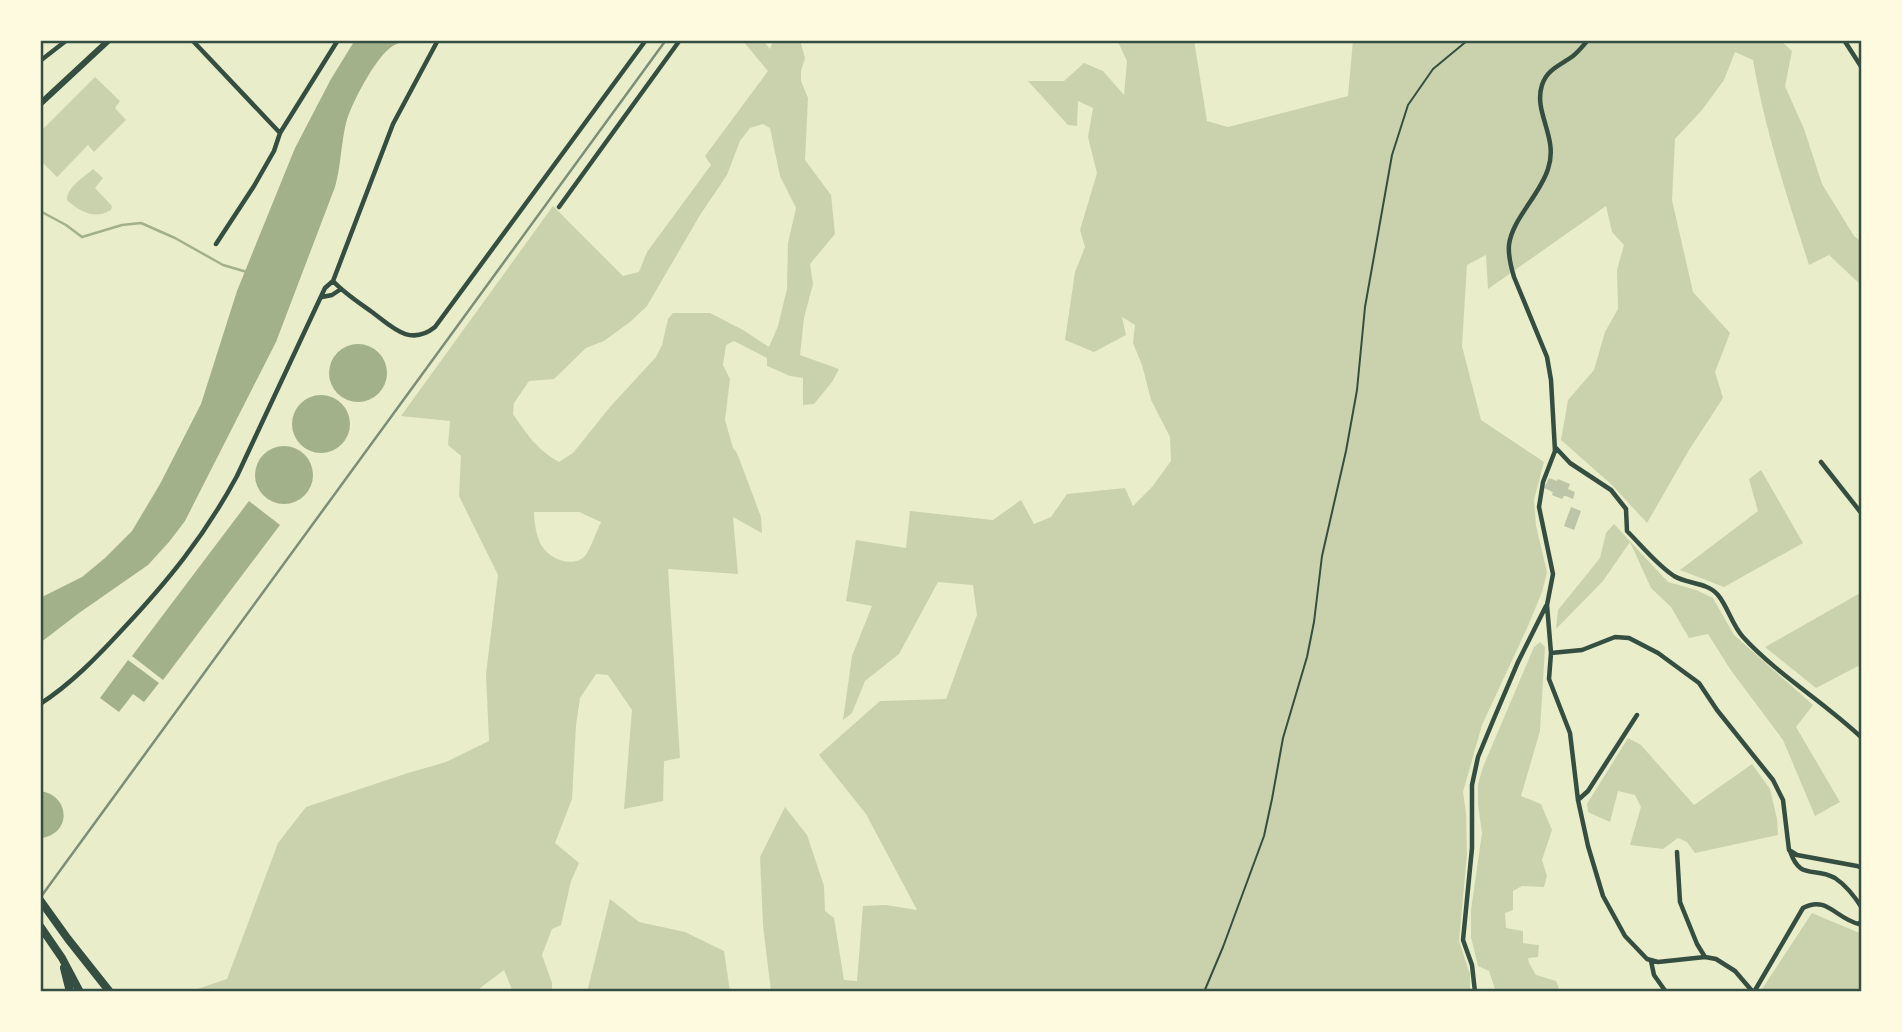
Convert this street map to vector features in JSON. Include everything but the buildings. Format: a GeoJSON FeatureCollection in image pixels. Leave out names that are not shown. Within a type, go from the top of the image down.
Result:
{"type":"FeatureCollection","features":[{"type":"Feature","properties":{"kind":"highway"},"geometry":{"type":"LineString","coordinates":[[40,900],[110,992]]}},
{"type":"Feature","properties":{"kind":"highway"},"geometry":{"type":"LineString","coordinates":[[40,926],[62,958],[80,992]]}},
{"type":"Feature","properties":{"kind":"highway"},"geometry":{"type":"LineString","coordinates":[[62,958],[70,992]]}},
{"type":"Feature","properties":{"kind":"main road"},"geometry":{"type":"LineString","coordinates":[[40,104],[109,40]]}},
{"type":"Feature","properties":{"kind":"street"},"geometry":{"type":"LineString","coordinates":[[40,61],[66,40]]}},
{"type":"Feature","properties":{"kind":"street"},"geometry":{"type":"LineString","coordinates":[[192,40],[281,133]]}},
{"type":"Feature","properties":{"kind":"street"},"geometry":{"type":"LineString","coordinates":[[216,244],[254,186],[281,133],[338,40]]}},
{"type":"Feature","properties":{"kind":"street"},"geometry":{"type":"LineString","coordinates":[[40,704],[70,681],[111,642],[162,586],[203,533],[237,476],[325,288],[333,281],[393,124],[438,40]]}},
{"type":"Feature","properties":{"kind":"street"},"geometry":{"type":"LineString","coordinates":[[333,281],[395,331],[407,335],[422,335],[435,327],[646,40]]}},
{"type":"Feature","properties":{"kind":"street"},"geometry":{"type":"LineString","coordinates":[[559,207],[680,40]]}},
{"type":"Feature","properties":{"kind":"street"},"geometry":{"type":"LineString","coordinates":[[1588,40],[1571,58],[1552,69],[1541,86],[1539,106],[1551,141],[1549,167],[1515,228],[1509,246],[1514,277],[1550,369],[1555,447],[1539,499],[1539,514],[1553,574],[1547,606],[1551,653],[1549,679],[1570,733],[1578,800],[1603,896],[1625,936],[1651,961],[1705,957],[1716,959],[1735,971],[1753,992],[1803,908],[1812,903],[1820,903],[1851,922],[1859,924],[1862,920]]}},
{"type":"Feature","properties":{"kind":"street"},"geometry":{"type":"LineString","coordinates":[[1844,40],[1862,68]]}},
{"type":"Feature","properties":{"kind":"street"},"geometry":{"type":"LineString","coordinates":[[322,298],[341,289]]}},
{"type":"Feature","properties":{"kind":"street"},"geometry":{"type":"LineString","coordinates":[[1555,447],[1570,463],[1611,490],[1626,509],[1627,531],[1662,566],[1679,579],[1698,584],[1718,595],[1741,635],[1862,738]]}},
{"type":"Feature","properties":{"kind":"street"},"geometry":{"type":"LineString","coordinates":[[1821,462],[1862,514]]}},
{"type":"Feature","properties":{"kind":"street"},"geometry":{"type":"LineString","coordinates":[[1475,992],[1472,965],[1463,940],[1472,848],[1472,785],[1478,757],[1495,716],[1518,662],[1547,606]]}},
{"type":"Feature","properties":{"kind":"street"},"geometry":{"type":"LineString","coordinates":[[1551,653],[1582,650],[1615,637],[1629,638],[1658,653],[1699,683],[1717,710],[1758,759],[1778,790],[1783,800],[1789,850],[1794,863],[1799,869],[1834,877],[1852,893],[1862,908]]}},
{"type":"Feature","properties":{"kind":"street"},"geometry":{"type":"LineString","coordinates":[[1578,800],[1588,792],[1637,715]]}},
{"type":"Feature","properties":{"kind":"street"},"geometry":{"type":"LineString","coordinates":[[1789,850],[1797,855],[1862,868]]}},
{"type":"Feature","properties":{"kind":"street"},"geometry":{"type":"LineString","coordinates":[[1677,852],[1680,902],[1705,957]]}},
{"type":"Feature","properties":{"kind":"street"},"geometry":{"type":"LineString","coordinates":[[1651,961],[1654,975],[1666,992]]}},
{"type":"Feature","properties":{"kind":"path"},"geometry":{"type":"LineString","coordinates":[[1203,992],[1223,947],[1264,836],[1283,738],[1307,657],[1322,556],[1357,390],[1365,307],[1392,155],[1408,105],[1433,69],[1468,40]]}},
{"type":"Feature","properties":{"kind":"shaded area"},"geometry":{"type":"Polygon","coordinates":[[[355,40],[410,40],[395,45],[384,54],[364,82],[353,105],[346,123],[335,187],[276,342],[185,521],[148,565],[40,643],[40,598],[82,577],[105,558],[132,531],[160,484],[201,404],[237,291],[295,148],[355,40]]]}},
{"type":"Feature","properties":{"kind":"shaded area"},"geometry":{"type":"Polygon","coordinates":[[[742,40],[763,40],[770,49],[773,40],[800,40],[805,58],[801,81],[808,98],[805,160],[831,195],[835,234],[810,264],[813,284],[804,318],[800,355],[839,369],[814,404],[803,405],[803,378],[790,376],[767,366],[767,358],[734,341],[726,345],[723,365],[730,379],[725,420],[733,448],[761,517],[762,533],[733,517],[738,574],[668,569],[680,758],[664,761],[663,801],[624,809],[632,710],[608,675],[596,674],[580,698],[572,799],[555,843],[579,863],[571,881],[561,925],[552,929],[542,955],[552,983],[552,992],[513,992],[504,970],[475,992],[188,992],[227,979],[278,843],[306,807],[446,762],[489,741],[486,674],[498,575],[459,496],[461,456],[448,445],[450,421],[401,416],[553,206],[623,276],[639,272],[647,252],[711,165],[705,156],[768,71],[742,40]],[[763,124],[750,128],[740,141],[727,175],[700,215],[647,306],[604,341],[586,348],[554,379],[529,381],[514,403],[513,414],[528,435],[544,452],[559,462],[573,453],[656,357],[662,345],[668,319],[673,313],[710,313],[769,347],[778,326],[787,289],[788,243],[796,208],[780,176],[770,128],[763,124]],[[534,512],[536,532],[542,546],[552,556],[568,562],[584,557],[601,522],[579,512],[534,512]]]}},
{"type":"Feature","properties":{"kind":"shaded area"},"geometry":{"type":"Polygon","coordinates":[[[1117,40],[1194,40],[1207,121],[1228,127],[1348,96],[1353,40],[1780,40],[1792,51],[1785,86],[1804,129],[1822,184],[1854,236],[1862,242],[1862,286],[1829,255],[1809,265],[1770,138],[1753,60],[1735,52],[1724,80],[1702,110],[1675,139],[1672,200],[1693,292],[1730,333],[1715,372],[1723,398],[1647,523],[1612,485],[1561,440],[1568,400],[1594,370],[1605,332],[1618,309],[1617,270],[1624,245],[1612,232],[1606,206],[1488,289],[1486,255],[1467,265],[1462,346],[1481,420],[1544,462],[1534,500],[1536,526],[1547,572],[1528,626],[1482,725],[1463,792],[1467,854],[1459,941],[1470,974],[1470,992],[771,992],[763,925],[760,857],[785,807],[807,835],[824,886],[825,911],[834,918],[844,980],[857,981],[863,906],[886,905],[917,910],[866,814],[819,755],[880,701],[946,699],[977,615],[973,585],[938,582],[899,654],[865,681],[852,713],[843,720],[852,656],[872,606],[846,601],[856,540],[906,548],[910,511],[993,520],[1021,500],[1034,524],[1051,517],[1067,494],[1125,488],[1133,506],[1152,487],[1171,461],[1170,437],[1151,400],[1133,343],[1135,325],[1122,317],[1126,335],[1094,352],[1065,340],[1075,272],[1085,247],[1080,230],[1097,173],[1088,137],[1093,108],[1078,101],[1077,126],[1068,125],[1028,81],[1064,81],[1084,63],[1103,71],[1124,95],[1127,61],[1117,40]]]}},
{"type":"Feature","properties":{"kind":"shaded area"},"geometry":{"type":"Polygon","coordinates":[[[95,77],[120,101],[115,108],[126,120],[94,152],[88,145],[57,177],[40,160],[40,132],[95,77]]]}},
{"type":"Feature","properties":{"kind":"shaded area"},"geometry":{"type":"Polygon","coordinates":[[[93,169],[103,178],[95,188],[112,206],[111,210],[105,213],[82,211],[67,200],[73,187],[93,169]]]}},
{"type":"Feature","properties":{"kind":"shaded area"},"geometry":{"type":"Polygon","coordinates":[[[352,344],[364,344],[379,352],[387,367],[387,379],[379,394],[364,402],[352,402],[337,394],[329,379],[329,367],[337,352],[352,344]]]}},
{"type":"Feature","properties":{"kind":"shaded area"},"geometry":{"type":"Polygon","coordinates":[[[315,395],[327,395],[342,403],[350,418],[350,430],[342,445],[327,453],[315,453],[300,445],[292,430],[292,418],[300,403],[315,395]]]}},
{"type":"Feature","properties":{"kind":"shaded area"},"geometry":{"type":"Polygon","coordinates":[[[278,446],[290,446],[305,454],[313,469],[313,481],[305,496],[290,504],[278,504],[263,496],[255,481],[255,469],[263,454],[278,446]]]}},
{"type":"Feature","properties":{"kind":"shaded area"},"geometry":{"type":"Polygon","coordinates":[[[1761,470],[1803,543],[1724,587],[1680,570],[1758,511],[1749,479],[1761,470]]]}},
{"type":"Feature","properties":{"kind":"shaded area"},"geometry":{"type":"Polygon","coordinates":[[[249,501],[280,525],[163,680],[132,656],[249,501]]]}},
{"type":"Feature","properties":{"kind":"shaded area"},"geometry":{"type":"Polygon","coordinates":[[[1614,524],[1668,582],[1713,598],[1734,635],[1813,705],[1796,727],[1840,802],[1815,816],[1783,740],[1730,669],[1708,634],[1689,638],[1671,607],[1651,588],[1630,542],[1603,581],[1556,629],[1558,610],[1600,558],[1606,533],[1614,524]]]}},
{"type":"Feature","properties":{"kind":"shaded area"},"geometry":{"type":"Polygon","coordinates":[[[1862,592],[1862,664],[1816,688],[1765,647],[1862,592]]]}},
{"type":"Feature","properties":{"kind":"shaded area"},"geometry":{"type":"Polygon","coordinates":[[[1540,642],[1545,647],[1540,731],[1521,796],[1541,804],[1552,830],[1542,860],[1547,876],[1544,887],[1522,886],[1513,891],[1513,910],[1505,913],[1506,928],[1523,931],[1523,943],[1539,945],[1538,957],[1528,958],[1536,975],[1556,981],[1559,988],[1553,992],[1496,992],[1489,971],[1478,966],[1471,937],[1471,910],[1482,833],[1478,784],[1534,647],[1540,642]]]}},
{"type":"Feature","properties":{"kind":"shaded area"},"geometry":{"type":"Polygon","coordinates":[[[128,660],[159,683],[144,702],[133,694],[119,712],[100,698],[128,660]]]}},
{"type":"Feature","properties":{"kind":"shaded area"},"geometry":{"type":"Polygon","coordinates":[[[1628,738],[1641,745],[1694,805],[1752,764],[1770,789],[1778,835],[1695,853],[1687,842],[1678,838],[1663,849],[1630,845],[1641,807],[1635,795],[1618,791],[1610,822],[1588,812],[1587,804],[1628,738]]]}},
{"type":"Feature","properties":{"kind":"shaded area"},"geometry":{"type":"Polygon","coordinates":[[[40,791],[58,800],[64,815],[58,830],[40,838],[40,791]]]}},
{"type":"Feature","properties":{"kind":"shaded area"},"geometry":{"type":"Polygon","coordinates":[[[610,899],[639,922],[685,932],[724,951],[730,992],[587,992],[610,899]]]}},
{"type":"Feature","properties":{"kind":"shaded area"},"geometry":{"type":"Polygon","coordinates":[[[1812,913],[1862,934],[1862,992],[1765,992],[1762,989],[1812,913]]]}},
{"type":"Feature","properties":{"kind":"waterway"},"geometry":{"type":"LineString","coordinates":[[40,211],[82,237],[122,225],[141,223],[175,238],[223,265],[247,272]]}},
{"type":"Feature","properties":{"kind":"railway"},"geometry":{"type":"LineString","coordinates":[[40,898],[666,40]]}}]}
